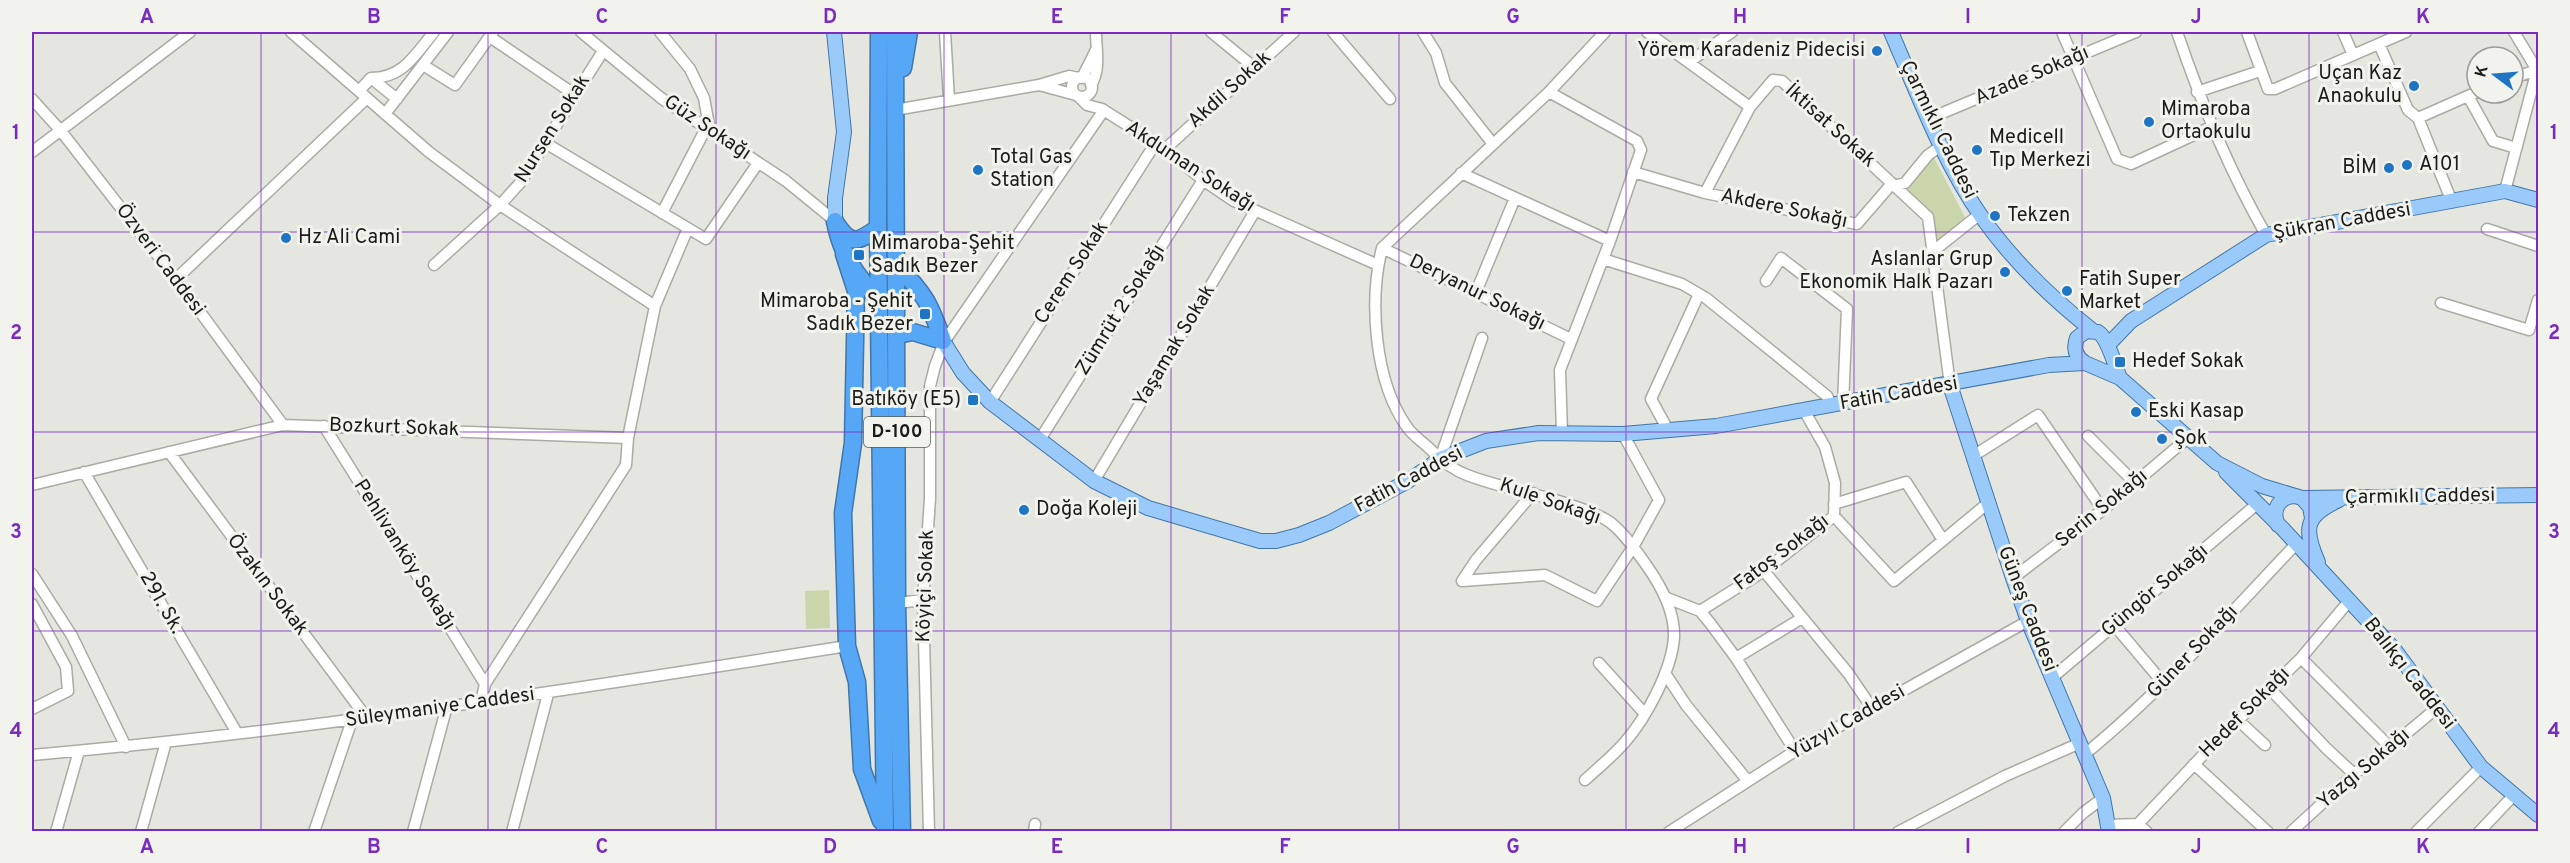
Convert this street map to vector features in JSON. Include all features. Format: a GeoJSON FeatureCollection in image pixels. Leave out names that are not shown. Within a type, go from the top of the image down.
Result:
{"type":"FeatureCollection","features":[{"type":"Feature","properties":{"kind":"highway","name":"D-100"},"geometry":{"type":"LineString","coordinates":[[879,32],[878,228],[884,831]]}},
{"type":"Feature","properties":{"kind":"highway","name":"D-100"},"geometry":{"type":"LineString","coordinates":[[895,32],[897,603],[902,831]]}},
{"type":"Feature","properties":{"kind":"highway"},"geometry":{"type":"LineString","coordinates":[[895,110],[909,32]]}},
{"type":"Feature","properties":{"kind":"highway"},"geometry":{"type":"LineString","coordinates":[[835,221],[844,236],[851,239],[861,239],[878,228]]}},
{"type":"Feature","properties":{"kind":"highway"},"geometry":{"type":"LineString","coordinates":[[835,221],[856,291],[853,443],[843,513],[847,646],[857,682],[862,770],[884,831]]}},
{"type":"Feature","properties":{"kind":"highway"},"geometry":{"type":"LineString","coordinates":[[844,254],[864,284],[879,299]]}},
{"type":"Feature","properties":{"kind":"highway"},"geometry":{"type":"LineString","coordinates":[[896,265],[917,285],[930,305],[943,341]]}},
{"type":"Feature","properties":{"kind":"highway"},"geometry":{"type":"LineString","coordinates":[[897,335],[913,332],[943,341]]}},
{"type":"Feature","properties":{"kind":"main road"},"geometry":{"type":"LineString","coordinates":[[834,32],[844,132],[834,198],[835,221]]}},
{"type":"Feature","properties":{"kind":"main road","name":"Çarmıklı Caddesi"},"geometry":{"type":"LineString","coordinates":[[1891,32],[1941,146],[1980,214],[2014,259],[2061,306]]}},
{"type":"Feature","properties":{"kind":"main road","name":"Şükran Caddesi"},"geometry":{"type":"LineString","coordinates":[[2131,321],[2266,235],[2505,191],[2538,200]]}},
{"type":"Feature","properties":{"kind":"main road"},"geometry":{"type":"LineString","coordinates":[[2061,306],[2103,335],[2120,378]]}},
{"type":"Feature","properties":{"kind":"main road"},"geometry":{"type":"LineString","coordinates":[[2061,306],[2076,341],[2077,355],[2088,364],[2120,378]]}},
{"type":"Feature","properties":{"kind":"main road"},"geometry":{"type":"LineString","coordinates":[[2049,366],[2086,331],[2095,331],[2131,321]]}},
{"type":"Feature","properties":{"kind":"main road"},"geometry":{"type":"LineString","coordinates":[[2088,364],[2102,360],[2108,348],[2131,321]]}},
{"type":"Feature","properties":{"kind":"main road","name":"Fatih Caddesi"},"geometry":{"type":"LineString","coordinates":[[943,341],[963,373],[990,402],[1094,481],[1148,507],[1260,541],[1276,541],[1329,523],[1408,481],[1440,459],[1486,441],[1515,435],[1623,434],[1716,426],[1805,412],[2049,366],[2088,364]]}},
{"type":"Feature","properties":{"kind":"main road","name":"Çarmıklı Caddesi"},"geometry":{"type":"LineString","coordinates":[[2120,378],[2217,463],[2262,486],[2299,497],[2343,499],[2538,495]]}},
{"type":"Feature","properties":{"kind":"main road","name":"Güneş Caddesi"},"geometry":{"type":"LineString","coordinates":[[1950,385],[2013,579],[2028,621],[2103,798],[2108,828]]}},
{"type":"Feature","properties":{"kind":"main road","name":"Balıkçı Caddesi"},"geometry":{"type":"LineString","coordinates":[[2217,463],[2281,527],[2394,649],[2481,767],[2538,815]]}},
{"type":"Feature","properties":{"kind":"main road"},"geometry":{"type":"LineString","coordinates":[[2322,573],[2312,549],[2310,521],[2310,507],[2299,497],[2290,496],[2279,502],[2275,513],[2281,527],[2288,532],[2300,532],[2310,521],[2320,509],[2343,499]]}},
{"type":"Feature","properties":{"kind":"street"},"geometry":{"type":"LineString","coordinates":[[32,152],[190,32]]}},
{"type":"Feature","properties":{"kind":"street"},"geometry":{"type":"LineString","coordinates":[[291,32],[429,152],[500,205],[655,306]]}},
{"type":"Feature","properties":{"kind":"street"},"geometry":{"type":"LineString","coordinates":[[370,78],[387,78],[396,73],[414,57],[434,32]]}},
{"type":"Feature","properties":{"kind":"street"},"geometry":{"type":"LineString","coordinates":[[385,114],[448,32]]}},
{"type":"Feature","properties":{"kind":"street","name":"Güz Sokağı"},"geometry":{"type":"LineString","coordinates":[[581,32],[662,98],[786,181],[835,221]]}},
{"type":"Feature","properties":{"kind":"street"},"geometry":{"type":"LineString","coordinates":[[660,32],[690,69],[704,98],[708,129],[662,213]]}},
{"type":"Feature","properties":{"kind":"street"},"geometry":{"type":"LineString","coordinates":[[945,32],[949,99]]}},
{"type":"Feature","properties":{"kind":"street"},"geometry":{"type":"LineString","coordinates":[[1095,32],[1096,50],[1097,77],[1088,95],[1077,96],[1072,86],[1080,78],[1096,50]]}},
{"type":"Feature","properties":{"kind":"street"},"geometry":{"type":"LineString","coordinates":[[1211,32],[1255,68]]}},
{"type":"Feature","properties":{"kind":"street","name":"Akdil Sokak"},"geometry":{"type":"LineString","coordinates":[[1160,147],[1255,68],[1294,32]]}},
{"type":"Feature","properties":{"kind":"street"},"geometry":{"type":"LineString","coordinates":[[1333,32],[1390,99]]}},
{"type":"Feature","properties":{"kind":"street"},"geometry":{"type":"LineString","coordinates":[[1423,32],[1436,53],[1445,83],[1493,144]]}},
{"type":"Feature","properties":{"kind":"street"},"geometry":{"type":"LineString","coordinates":[[1382,248],[1549,92],[1605,32]]}},
{"type":"Feature","properties":{"kind":"street"},"geometry":{"type":"LineString","coordinates":[[1647,32],[1750,107]]}},
{"type":"Feature","properties":{"kind":"street"},"geometry":{"type":"LineString","coordinates":[[1689,62],[1732,32]]}},
{"type":"Feature","properties":{"kind":"street"},"geometry":{"type":"LineString","coordinates":[[2062,32],[2117,159],[2131,164],[2211,127]]}},
{"type":"Feature","properties":{"kind":"street","name":"Azade Sokağı"},"geometry":{"type":"LineString","coordinates":[[1928,119],[2136,32]]}},
{"type":"Feature","properties":{"kind":"street"},"geometry":{"type":"LineString","coordinates":[[2177,32],[2211,127],[2241,191],[2266,235]]}},
{"type":"Feature","properties":{"kind":"street"},"geometry":{"type":"LineString","coordinates":[[2247,32],[2268,88],[2275,88],[2406,32]]}},
{"type":"Feature","properties":{"kind":"street"},"geometry":{"type":"LineString","coordinates":[[2343,32],[2353,55]]}},
{"type":"Feature","properties":{"kind":"street"},"geometry":{"type":"LineString","coordinates":[[2505,191],[2538,69],[2514,32]]}},
{"type":"Feature","properties":{"kind":"street"},"geometry":{"type":"LineString","coordinates":[[423,65],[455,85],[492,34],[574,94]]}},
{"type":"Feature","properties":{"kind":"street"},"geometry":{"type":"LineString","coordinates":[[2379,44],[2408,111],[2418,118],[2452,202]]}},
{"type":"Feature","properties":{"kind":"street","name":"Nursen Sokak"},"geometry":{"type":"LineString","coordinates":[[434,265],[500,205],[520,183],[547,144],[574,94],[603,51]]}},
{"type":"Feature","properties":{"kind":"street"},"geometry":{"type":"LineString","coordinates":[[2198,92],[2260,71]]}},
{"type":"Feature","properties":{"kind":"street"},"geometry":{"type":"LineString","coordinates":[[895,110],[1039,85],[1069,76],[1088,80],[1091,87]]}},
{"type":"Feature","properties":{"kind":"street"},"geometry":{"type":"LineString","coordinates":[[176,279],[363,94],[370,78]]}},
{"type":"Feature","properties":{"kind":"street"},"geometry":{"type":"LineString","coordinates":[[370,78],[397,99]]}},
{"type":"Feature","properties":{"kind":"street","name":"İktisat Sokak"},"geometry":{"type":"LineString","coordinates":[[1705,193],[1750,107],[1773,80],[1782,81],[1928,217],[1950,385]]}},
{"type":"Feature","properties":{"kind":"street","name":"Akduman Sokağı"},"geometry":{"type":"LineString","coordinates":[[1039,85],[1077,96],[1087,105],[1103,110],[1160,147],[1234,201],[1378,265]]}},
{"type":"Feature","properties":{"kind":"street","name":"Akduman Sokağı"},"geometry":{"type":"LineString","coordinates":[[1091,87],[1103,110]]}},
{"type":"Feature","properties":{"kind":"street"},"geometry":{"type":"LineString","coordinates":[[1549,92],[1637,141],[1641,150],[1610,241],[1560,370],[1562,434]]}},
{"type":"Feature","properties":{"kind":"street"},"geometry":{"type":"LineString","coordinates":[[2418,118],[2465,97]]}},
{"type":"Feature","properties":{"kind":"street","name":"Özveri Caddesi"},"geometry":{"type":"LineString","coordinates":[[32,99],[61,131],[176,279],[284,424]]}},
{"type":"Feature","properties":{"kind":"street"},"geometry":{"type":"LineString","coordinates":[[2478,105],[2493,141],[2516,148]]}},
{"type":"Feature","properties":{"kind":"street","name":"Köyiçi Sokak"},"geometry":{"type":"LineString","coordinates":[[929,831],[923,600],[930,499],[930,386],[943,341],[1103,110]]}},
{"type":"Feature","properties":{"kind":"street"},"geometry":{"type":"LineString","coordinates":[[547,144],[706,238],[758,163]]}},
{"type":"Feature","properties":{"kind":"street","name":"Akdere Sokağı"},"geometry":{"type":"LineString","coordinates":[[1633,172],[1705,193],[1857,224],[1888,187],[1905,183],[1929,154],[1941,146]]}},
{"type":"Feature","properties":{"kind":"street","name":"Cerem Sokak"},"geometry":{"type":"LineString","coordinates":[[990,402],[1160,147]]}},
{"type":"Feature","properties":{"kind":"street"},"geometry":{"type":"LineString","coordinates":[[1461,173],[1610,241]]}},
{"type":"Feature","properties":{"kind":"street","name":"Zümrüt 2 Sokağı"},"geometry":{"type":"LineString","coordinates":[[1039,441],[1203,180]]}},
{"type":"Feature","properties":{"kind":"street"},"geometry":{"type":"LineString","coordinates":[[1476,292],[1515,198]]}},
{"type":"Feature","properties":{"kind":"street","name":"Yaşamak Sokak"},"geometry":{"type":"LineString","coordinates":[[1094,481],[1256,211]]}},
{"type":"Feature","properties":{"kind":"street"},"geometry":{"type":"LineString","coordinates":[[1931,253],[1980,214]]}},
{"type":"Feature","properties":{"kind":"street"},"geometry":{"type":"LineString","coordinates":[[480,702],[485,684],[626,465],[628,438],[655,306],[688,228]]}},
{"type":"Feature","properties":{"kind":"street"},"geometry":{"type":"LineString","coordinates":[[2487,229],[2538,246]]}},
{"type":"Feature","properties":{"kind":"street","name":"Kule Sokağı"},"geometry":{"type":"LineString","coordinates":[[1382,248],[1378,265],[1377,335],[1387,384],[1408,428],[1440,459],[1465,475],[1533,493],[1607,520],[1633,547],[1667,598],[1674,636],[1665,674],[1645,714],[1625,742],[1585,780]]}},
{"type":"Feature","properties":{"kind":"street","name":"Deryanur Sokağı"},"geometry":{"type":"LineString","coordinates":[[1382,248],[1571,339]]}},
{"type":"Feature","properties":{"kind":"street"},"geometry":{"type":"LineString","coordinates":[[1766,281],[1781,258],[1847,309],[1837,405]]}},
{"type":"Feature","properties":{"kind":"street"},"geometry":{"type":"LineString","coordinates":[[1603,259],[1682,284],[1699,294],[1837,405]]}},
{"type":"Feature","properties":{"kind":"street"},"geometry":{"type":"LineString","coordinates":[[1668,430],[1652,399],[1699,294]]}},
{"type":"Feature","properties":{"kind":"street"},"geometry":{"type":"LineString","coordinates":[[2441,303],[2529,330],[2538,300]]}},
{"type":"Feature","properties":{"kind":"street"},"geometry":{"type":"LineString","coordinates":[[1440,459],[1482,338]]}},
{"type":"Feature","properties":{"kind":"street","name":"Fatoş Sokağı"},"geometry":{"type":"LineString","coordinates":[[1700,611],[1764,571],[1834,516],[1835,483],[1825,447],[1805,412]]}},
{"type":"Feature","properties":{"kind":"street"},"geometry":{"type":"LineString","coordinates":[[1973,456],[2038,415],[2103,510]]}},
{"type":"Feature","properties":{"kind":"street","name":"Bozkurt Sokak"},"geometry":{"type":"LineString","coordinates":[[32,485],[284,424],[628,438]]}},
{"type":"Feature","properties":{"kind":"street","name":"Pehlivanköy Sokağı"},"geometry":{"type":"LineString","coordinates":[[324,426],[485,684]]}},
{"type":"Feature","properties":{"kind":"street"},"geometry":{"type":"LineString","coordinates":[[1533,493],[1476,560],[1462,581],[1545,575],[1597,601],[1633,547],[1659,500],[1623,434]]}},
{"type":"Feature","properties":{"kind":"street"},"geometry":{"type":"LineString","coordinates":[[2088,436],[2135,483]]}},
{"type":"Feature","properties":{"kind":"street","name":"Serin Sokağı"},"geometry":{"type":"LineString","coordinates":[[2013,579],[2103,510],[2189,437]]}},
{"type":"Feature","properties":{"kind":"street","name":"Özakın Sokak"},"geometry":{"type":"LineString","coordinates":[[169,452],[366,717]]}},
{"type":"Feature","properties":{"kind":"street","name":"291. Sk."},"geometry":{"type":"LineString","coordinates":[[84,472],[237,733]]}},
{"type":"Feature","properties":{"kind":"street"},"geometry":{"type":"LineString","coordinates":[[1834,504],[1906,482],[1943,540]]}},
{"type":"Feature","properties":{"kind":"street"},"geometry":{"type":"LineString","coordinates":[[1834,516],[1893,581],[1988,503]]}},
{"type":"Feature","properties":{"kind":"street","name":"Güngör Sokağı"},"geometry":{"type":"LineString","coordinates":[[2053,677],[2257,504]]}},
{"type":"Feature","properties":{"kind":"street","name":"Güner Sokağı"},"geometry":{"type":"LineString","coordinates":[[1898,831],[2005,776],[2082,748],[2130,717],[2296,544]]}},
{"type":"Feature","properties":{"kind":"street"},"geometry":{"type":"LineString","coordinates":[[1764,571],[1848,673],[1872,708]]}},
{"type":"Feature","properties":{"kind":"street"},"geometry":{"type":"LineString","coordinates":[[32,574],[72,636],[126,747]]}},
{"type":"Feature","properties":{"kind":"street"},"geometry":{"type":"LineString","coordinates":[[1667,598],[1700,611],[1736,658],[1795,752]]}},
{"type":"Feature","properties":{"kind":"street"},"geometry":{"type":"LineString","coordinates":[[897,603],[923,600]]}},
{"type":"Feature","properties":{"kind":"street","name":"Hedef Sokağı"},"geometry":{"type":"LineString","coordinates":[[2143,828],[2194,764],[2271,690],[2350,600]]}},
{"type":"Feature","properties":{"kind":"street"},"geometry":{"type":"LineString","coordinates":[[32,604],[66,667],[68,691],[33,707]]}},
{"type":"Feature","properties":{"kind":"street"},"geometry":{"type":"LineString","coordinates":[[1736,658],[1802,618]]}},
{"type":"Feature","properties":{"kind":"street","name":"Yüzyıl Caddesi"},"geometry":{"type":"LineString","coordinates":[[1669,831],[1747,780],[2028,621]]}},
{"type":"Feature","properties":{"kind":"street"},"geometry":{"type":"LineString","coordinates":[[2115,626],[2164,684]]}},
{"type":"Feature","properties":{"kind":"street","name":"Süleymaniye Caddesi"},"geometry":{"type":"LineString","coordinates":[[32,755],[126,747],[548,694],[847,646]]}},
{"type":"Feature","properties":{"kind":"street"},"geometry":{"type":"LineString","coordinates":[[2301,658],[2390,747]]}},
{"type":"Feature","properties":{"kind":"street"},"geometry":{"type":"LineString","coordinates":[[1599,663],[1645,714]]}},
{"type":"Feature","properties":{"kind":"street"},"geometry":{"type":"LineString","coordinates":[[1665,674],[1686,705],[1747,780]]}},
{"type":"Feature","properties":{"kind":"street"},"geometry":{"type":"LineString","coordinates":[[2271,690],[2354,774]]}},
{"type":"Feature","properties":{"kind":"street"},"geometry":{"type":"LineString","coordinates":[[512,831],[548,694]]}},
{"type":"Feature","properties":{"kind":"street"},"geometry":{"type":"LineString","coordinates":[[413,831],[447,706]]}},
{"type":"Feature","properties":{"kind":"street","name":"Yazgı Sokağı"},"geometry":{"type":"LineString","coordinates":[[2291,831],[2354,774],[2438,707]]}},
{"type":"Feature","properties":{"kind":"street"},"geometry":{"type":"LineString","coordinates":[[314,831],[352,720]]}},
{"type":"Feature","properties":{"kind":"street"},"geometry":{"type":"LineString","coordinates":[[2239,721],[2265,745]]}},
{"type":"Feature","properties":{"kind":"street"},"geometry":{"type":"LineString","coordinates":[[141,831],[166,742]]}},
{"type":"Feature","properties":{"kind":"street"},"geometry":{"type":"LineString","coordinates":[[56,831],[79,751]]}},
{"type":"Feature","properties":{"kind":"street"},"geometry":{"type":"LineString","coordinates":[[2194,764],[2268,831]]}},
{"type":"Feature","properties":{"kind":"street"},"geometry":{"type":"LineString","coordinates":[[2416,831],[2481,767]]}},
{"type":"Feature","properties":{"kind":"street"},"geometry":{"type":"LineString","coordinates":[[2480,831],[2514,795]]}},
{"type":"Feature","properties":{"kind":"street"},"geometry":{"type":"LineString","coordinates":[[2064,831],[2103,798]]}},
{"type":"Feature","properties":{"kind":"street"},"geometry":{"type":"LineString","coordinates":[[2108,828],[2143,828]]}},
{"type":"Feature","properties":{"kind":"green space"},"geometry":{"type":"Polygon","coordinates":[[[1933,156],[1966,219],[1935,242],[1932,216],[1908,189],[1933,156]]]}},
{"type":"Feature","properties":{"kind":"green space"},"geometry":{"type":"Polygon","coordinates":[[[829,590],[830,628],[806,629],[805,591],[829,590]]]}},
{"type":"Feature","properties":{"kind":"place","name":"Yörem Karadeniz Pidecisi"},"geometry":{"type":"Point","coordinates":[1877,51]}},
{"type":"Feature","properties":{"kind":"place","name":"Uçan Kaz Anaokulu"},"geometry":{"type":"Point","coordinates":[2414,86]}},
{"type":"Feature","properties":{"kind":"place","name":"Mimaroba Ortaokulu"},"geometry":{"type":"Point","coordinates":[2149,122]}},
{"type":"Feature","properties":{"kind":"place","name":"Medicell Tıp Merkezi"},"geometry":{"type":"Point","coordinates":[1977,150]}},
{"type":"Feature","properties":{"kind":"place","name":"A101"},"geometry":{"type":"Point","coordinates":[2407,165]}},
{"type":"Feature","properties":{"kind":"place","name":"BİM"},"geometry":{"type":"Point","coordinates":[2389,168]}},
{"type":"Feature","properties":{"kind":"place","name":"Total Gas Station"},"geometry":{"type":"Point","coordinates":[978,170]}},
{"type":"Feature","properties":{"kind":"place","name":"Tekzen"},"geometry":{"type":"Point","coordinates":[1995,216]}},
{"type":"Feature","properties":{"kind":"place","name":"Hz Ali Cami"},"geometry":{"type":"Point","coordinates":[286,238]}},
{"type":"Feature","properties":{"kind":"place","name":"Mimaroba-Şehit Sadık Bezer"},"geometry":{"type":"Point","coordinates":[859,255]}},
{"type":"Feature","properties":{"kind":"place","name":"Aslanlar Grup Ekonomik Halk Pazarı"},"geometry":{"type":"Point","coordinates":[2005,272]}},
{"type":"Feature","properties":{"kind":"place","name":"Fatih Super Market"},"geometry":{"type":"Point","coordinates":[2067,291]}},
{"type":"Feature","properties":{"kind":"place","name":"Mimaroba - Şehit Sadık Bezer"},"geometry":{"type":"Point","coordinates":[925,314]}},
{"type":"Feature","properties":{"kind":"place","name":"Hedef Sokak"},"geometry":{"type":"Point","coordinates":[2120,362]}},
{"type":"Feature","properties":{"kind":"place","name":"Batıköy (E5)"},"geometry":{"type":"Point","coordinates":[973,400]}},
{"type":"Feature","properties":{"kind":"place","name":"Eski Kasap"},"geometry":{"type":"Point","coordinates":[2136,412]}},
{"type":"Feature","properties":{"kind":"place","name":"Şok"},"geometry":{"type":"Point","coordinates":[2162,439]}},
{"type":"Feature","properties":{"kind":"place","name":"Doğa Koleji"},"geometry":{"type":"Point","coordinates":[1024,510]}}]}
